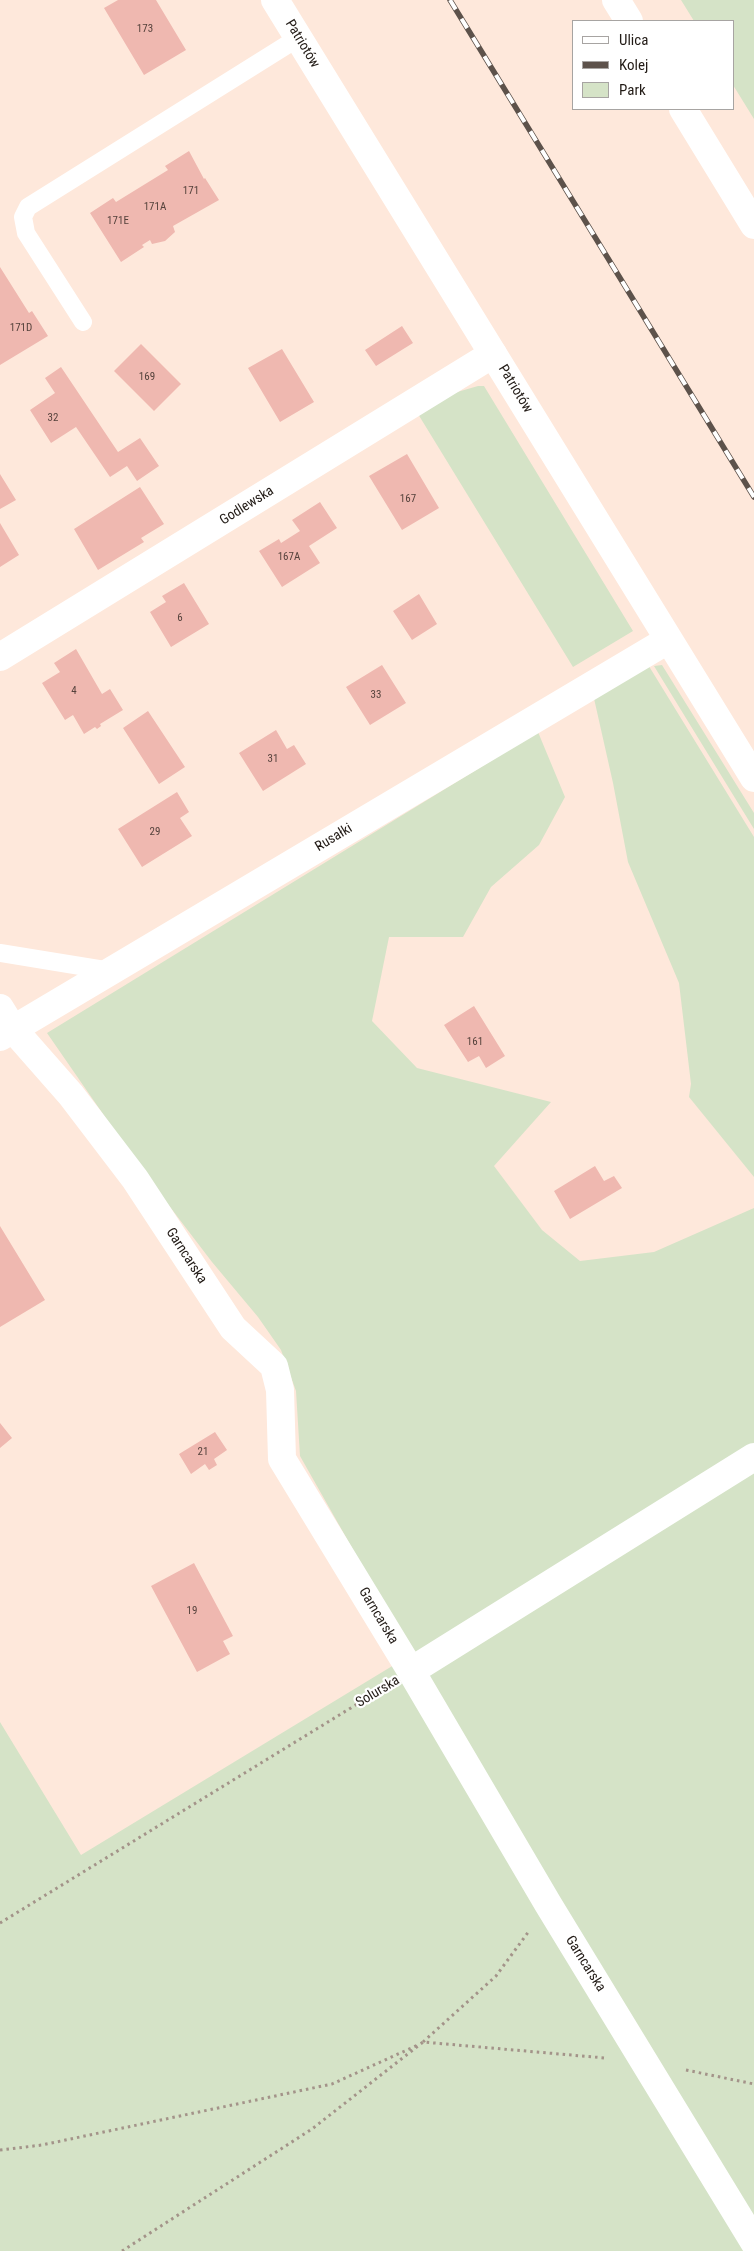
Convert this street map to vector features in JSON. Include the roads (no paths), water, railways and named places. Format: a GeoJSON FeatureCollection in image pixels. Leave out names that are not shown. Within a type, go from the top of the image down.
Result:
{"type":"FeatureCollection","features":[{"type":"Feature","properties":{"kind":"street","name":"Patriotów"},"geometry":{"type":"LineString","coordinates":[[275,0],[754,778]]}},
{"type":"Feature","properties":{"kind":"street"},"geometry":{"type":"LineString","coordinates":[[616,0],[628,20]]}},
{"type":"Feature","properties":{"kind":"street"},"geometry":{"type":"LineString","coordinates":[[684,110],[754,225]]}},
{"type":"Feature","properties":{"kind":"street","name":"Godlewska"},"geometry":{"type":"LineString","coordinates":[[0,657],[493,354]]}},
{"type":"Feature","properties":{"kind":"street","name":"Rusałki"},"geometry":{"type":"LineString","coordinates":[[4,1025],[111,971],[668,640]]}},
{"type":"Feature","properties":{"kind":"street","name":"Garncarska"},"geometry":{"type":"LineString","coordinates":[[4,1025],[71,1095],[135,1179],[233,1328],[274,1366],[280,1390],[282,1458],[548,1904],[646,2061],[754,2242]]}},
{"type":"Feature","properties":{"kind":"street","name":"Solurska"},"geometry":{"type":"LineString","coordinates":[[411,1672],[754,1457]]}},
{"type":"Feature","properties":{"kind":"lane"},"geometry":{"type":"LineString","coordinates":[[83,322],[26,233],[23,217],[28,207],[298,38]]}},
{"type":"Feature","properties":{"kind":"lane"},"geometry":{"type":"LineString","coordinates":[[0,953],[111,971]]}},
{"type":"Feature","properties":{"kind":"railway"},"geometry":{"type":"LineString","coordinates":[[450,0],[754,497]]}}]}
